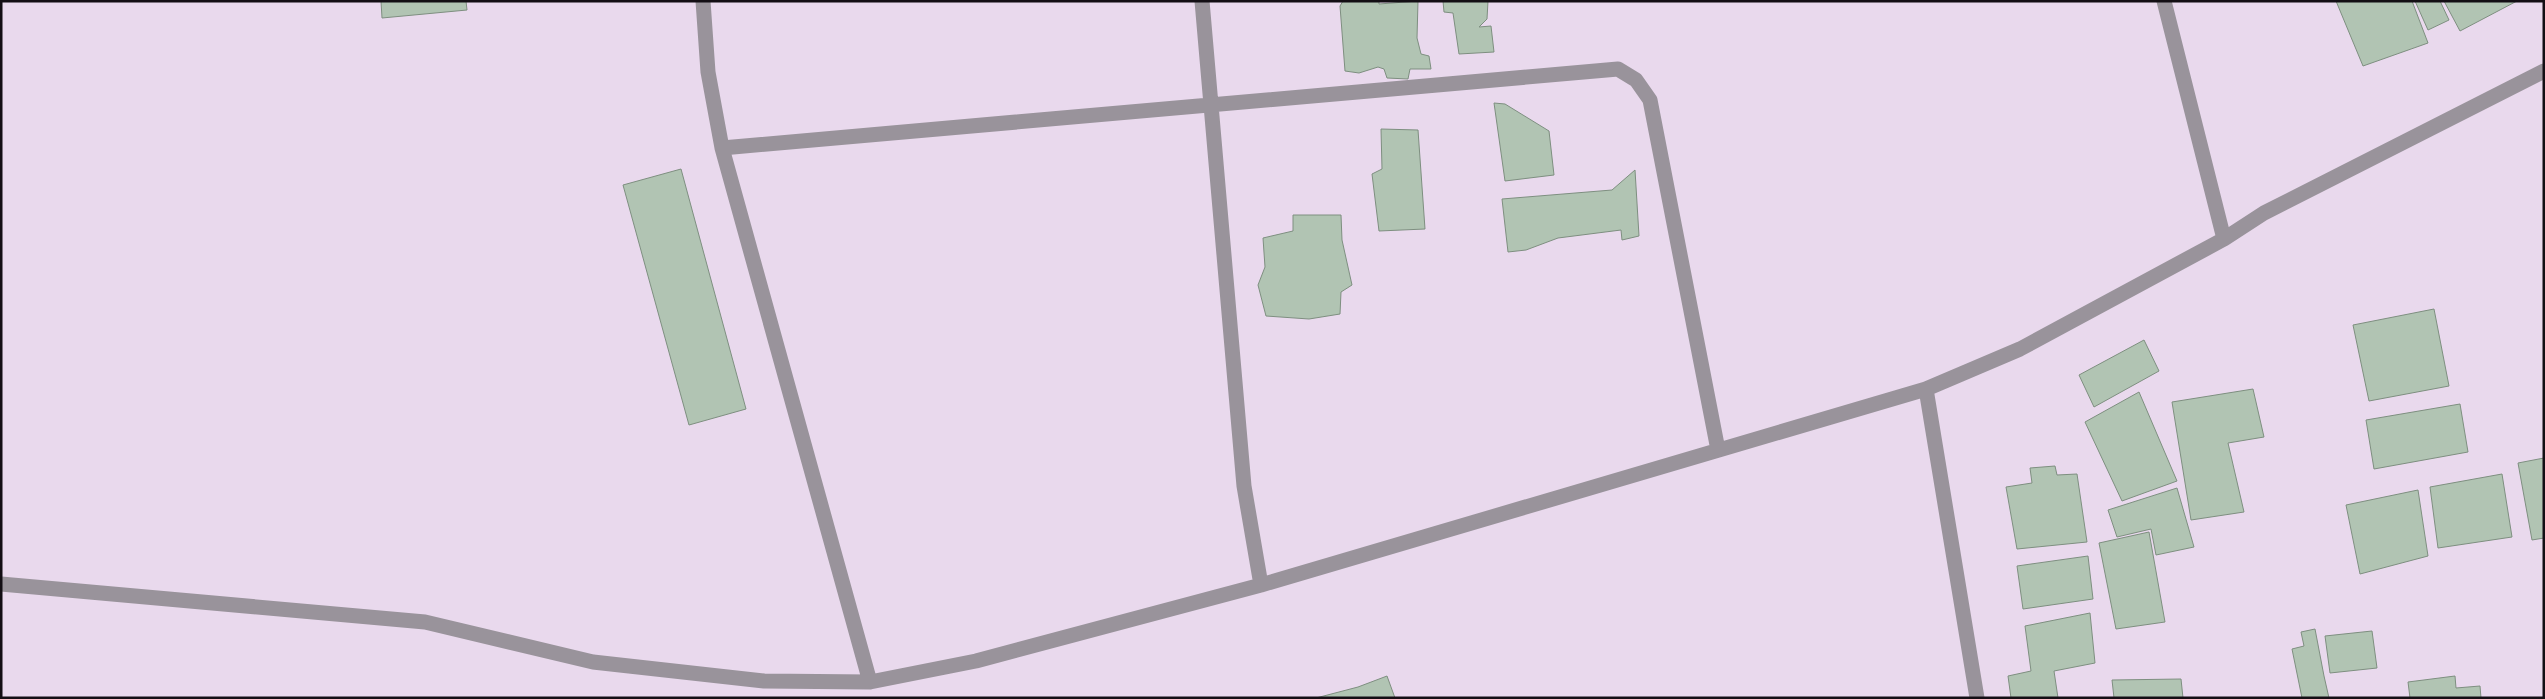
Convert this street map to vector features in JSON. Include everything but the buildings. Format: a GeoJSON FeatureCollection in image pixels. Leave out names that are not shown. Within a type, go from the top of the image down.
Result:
{"type":"FeatureCollection","features":[{"type":"Feature","properties":{"kind":"street"},"geometry":{"type":"LineString","coordinates":[[703,1],[708,72],[722,148],[870,682]]}},
{"type":"Feature","properties":{"kind":"street"},"geometry":{"type":"LineString","coordinates":[[1202,1],[1244,486],[1261,585]]}},
{"type":"Feature","properties":{"kind":"street"},"geometry":{"type":"LineString","coordinates":[[2164,1],[2224,239]]}},
{"type":"Feature","properties":{"kind":"street"},"geometry":{"type":"LineString","coordinates":[[722,148],[1618,69],[1636,80],[1650,100],[1718,450]]}},
{"type":"Feature","properties":{"kind":"street"},"geometry":{"type":"LineString","coordinates":[[1,584],[425,622],[603,663],[764,681],[870,682],[976,661],[1261,585],[1926,389],[2020,348],[2224,239],[2264,213],[2544,71]]}},
{"type":"Feature","properties":{"kind":"street"},"geometry":{"type":"LineString","coordinates":[[1926,389],[1977,698]]}}]}
